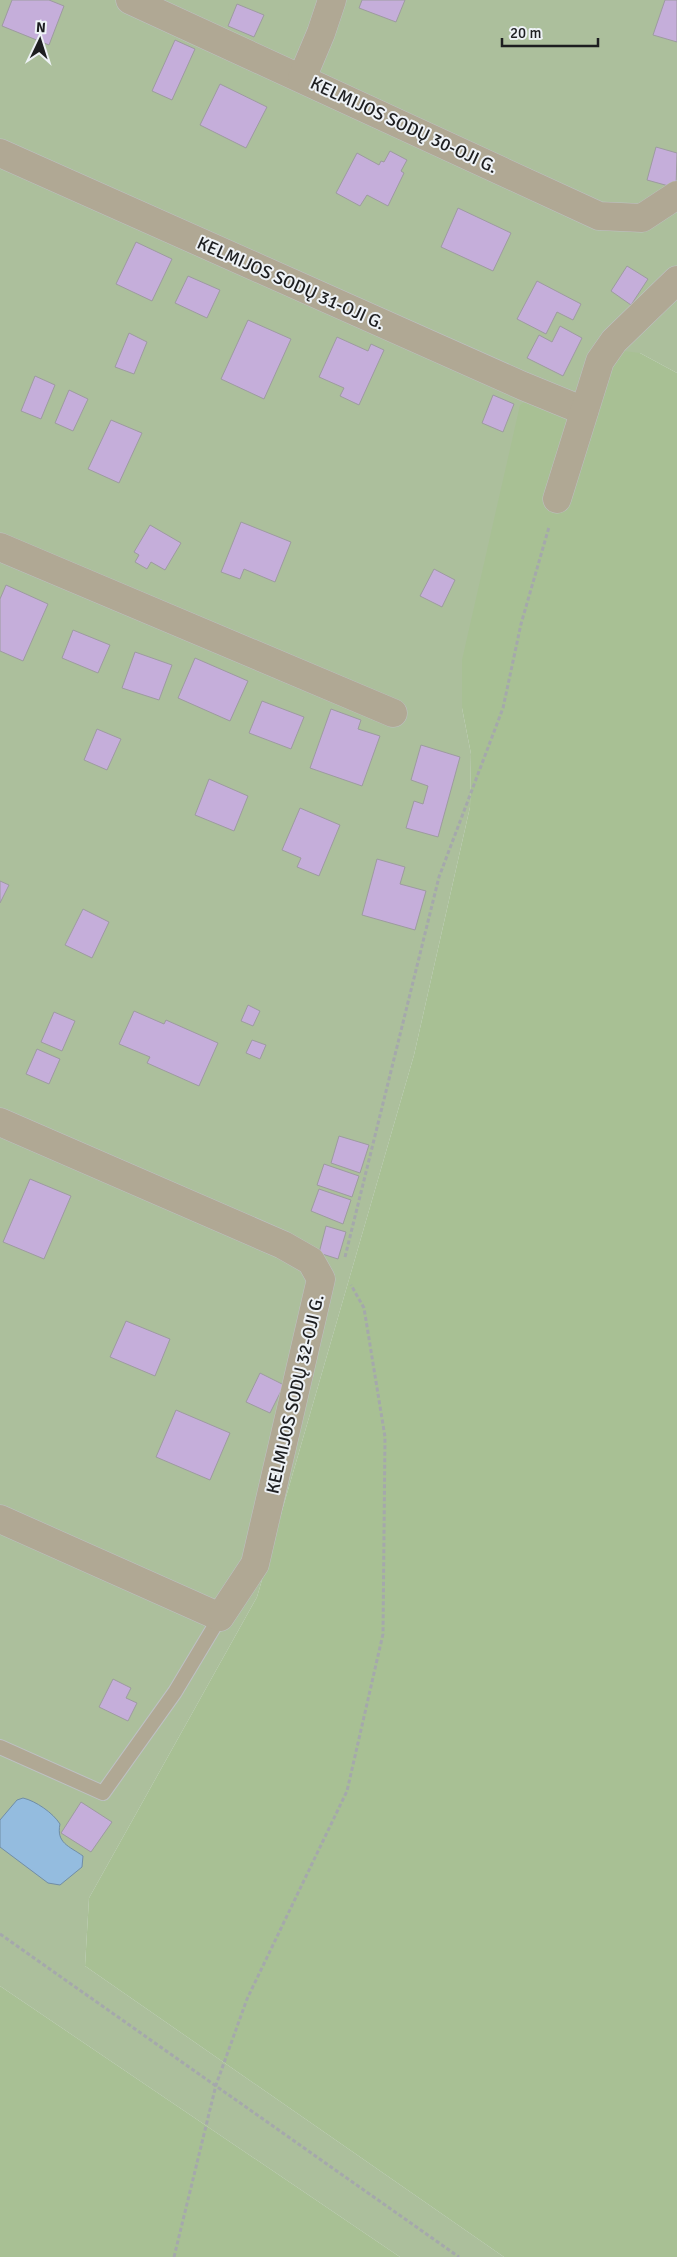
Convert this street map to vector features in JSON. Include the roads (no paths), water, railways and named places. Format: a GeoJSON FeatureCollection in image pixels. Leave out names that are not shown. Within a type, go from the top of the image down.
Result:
{"type":"FeatureCollection","features":[{"type":"Feature","properties":{"kind":"street","name":"KELMIJOS SODŲ 30-OJI G."},"geometry":{"type":"LineString","coordinates":[[130,0],[599,216],[642,218],[677,195]]}},
{"type":"Feature","properties":{"kind":"street"},"geometry":{"type":"LineString","coordinates":[[302,78],[321,33],[332,0]]}},
{"type":"Feature","properties":{"kind":"street","name":"KELMIJOS SODŲ 31-OJI G."},"geometry":{"type":"LineString","coordinates":[[0,153],[523,386],[584,411]]}},
{"type":"Feature","properties":{"kind":"street"},"geometry":{"type":"LineString","coordinates":[[558,498],[600,361],[614,341],[677,280]]}},
{"type":"Feature","properties":{"kind":"street"},"geometry":{"type":"LineString","coordinates":[[0,547],[393,713]]}},
{"type":"Feature","properties":{"kind":"street","name":"KELMIJOS SODŲ 32-OJI G."},"geometry":{"type":"LineString","coordinates":[[0,1122],[283,1245],[311,1261],[321,1279],[256,1564],[220,1617]]}},
{"type":"Feature","properties":{"kind":"street"},"geometry":{"type":"LineString","coordinates":[[0,1519],[220,1617]]}},
{"type":"Feature","properties":{"kind":"lane"},"geometry":{"type":"LineString","coordinates":[[0,1748],[103,1793],[175,1692],[220,1617]]}},
{"type":"Feature","properties":{"kind":"water"},"geometry":{"type":"Polygon","coordinates":[[[23,1798],[49,1812],[60,1824],[59,1830],[62,1840],[83,1856],[82,1867],[60,1885],[48,1883],[0,1847],[0,1820],[17,1800],[23,1798]]]}}]}
